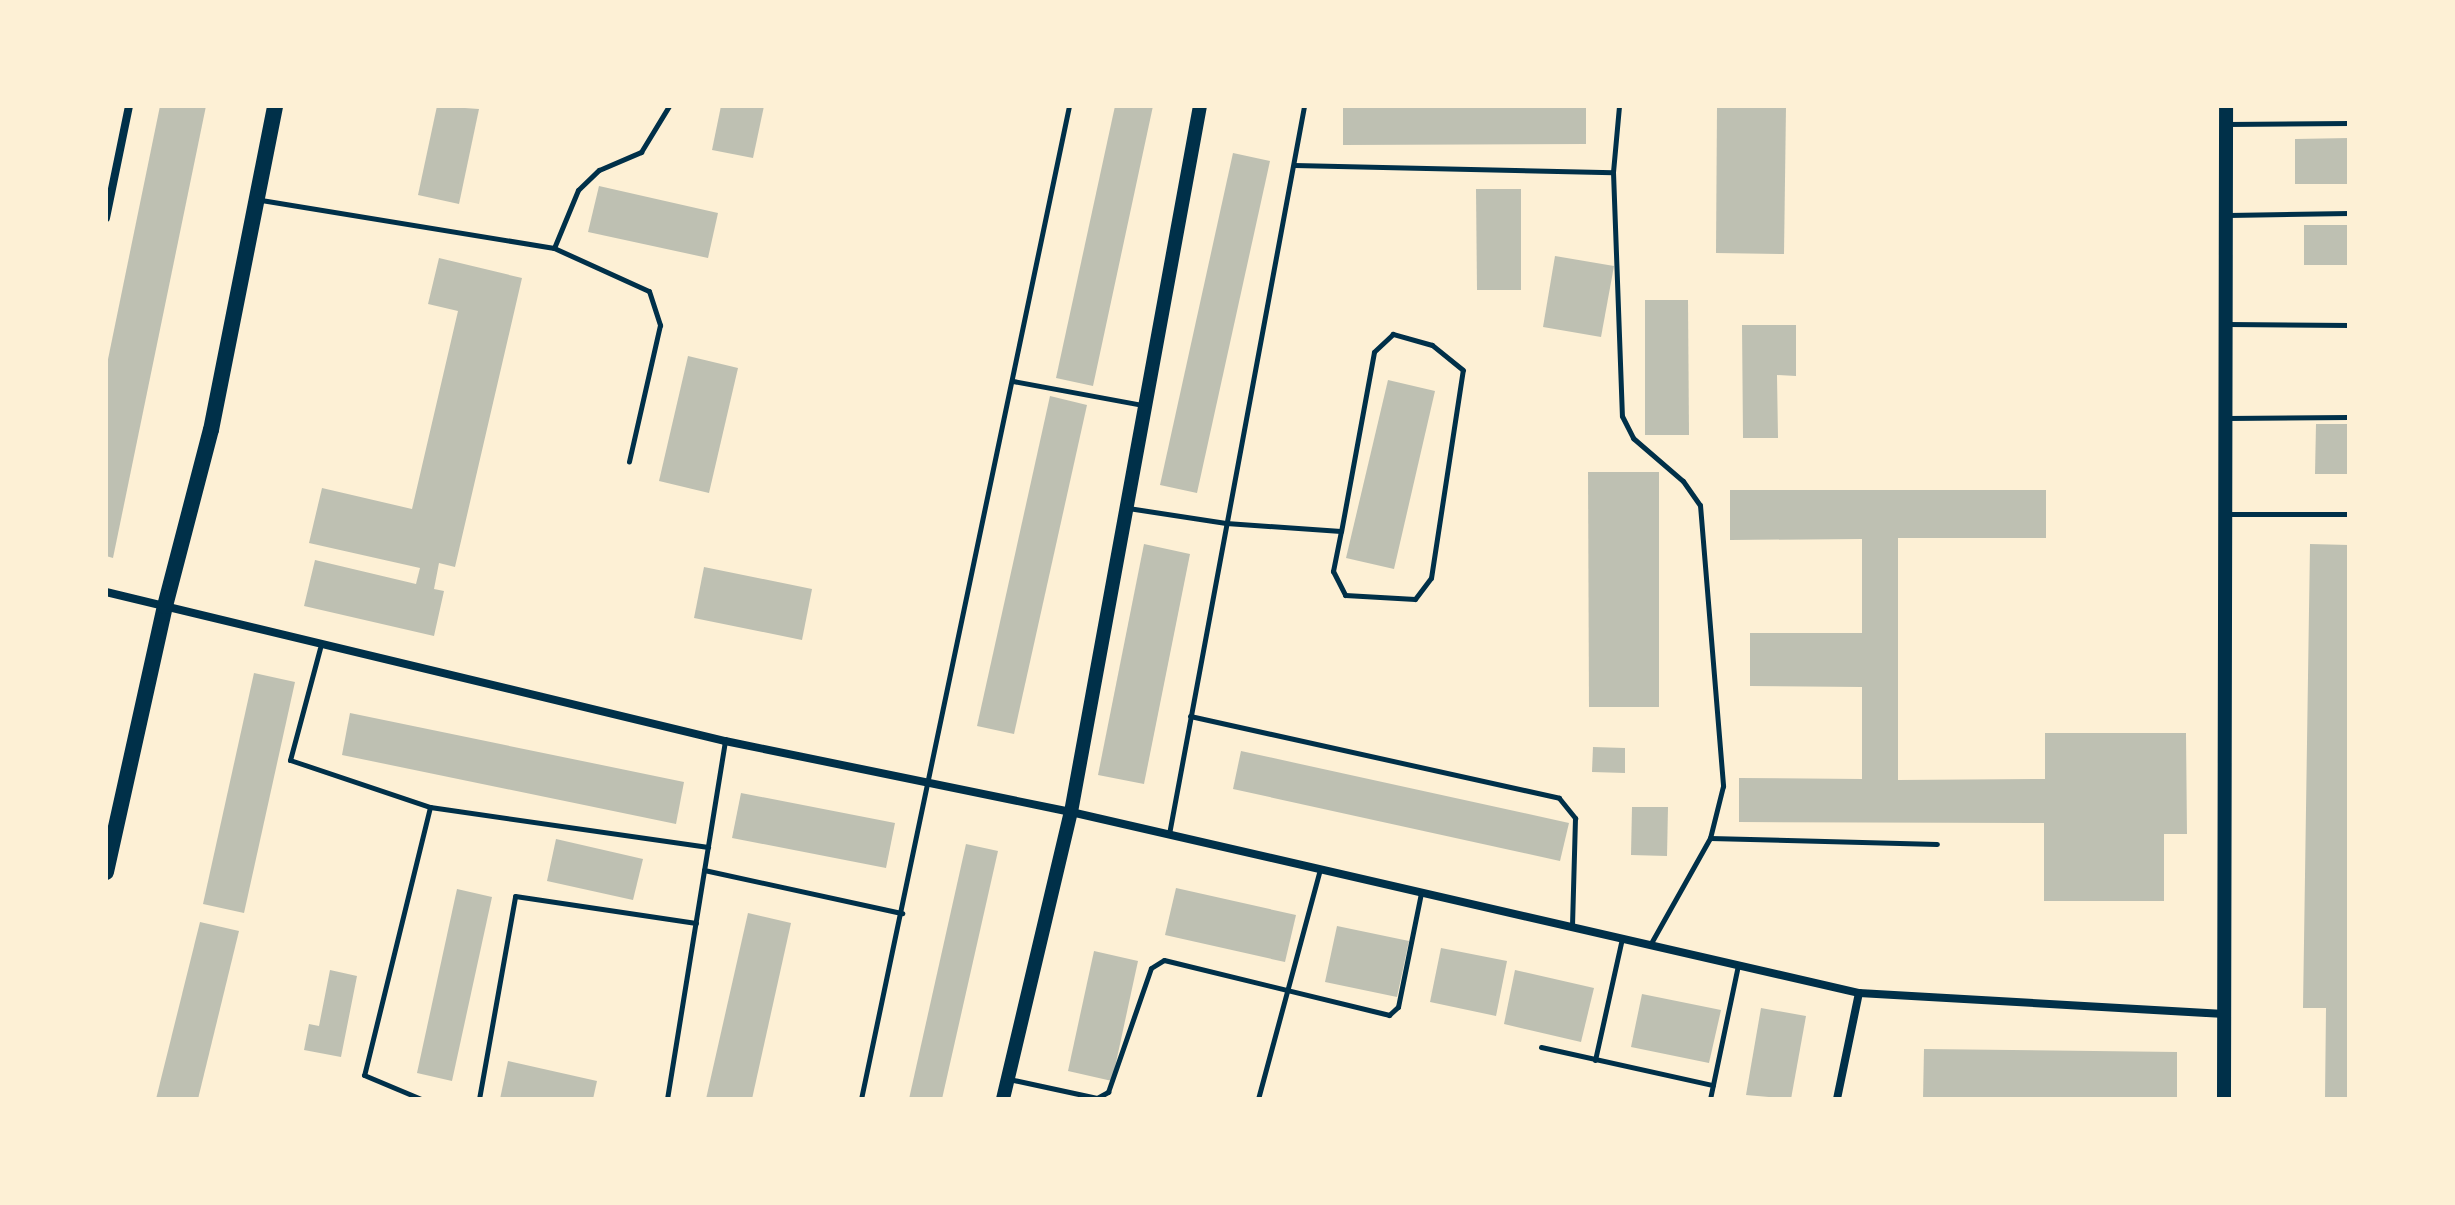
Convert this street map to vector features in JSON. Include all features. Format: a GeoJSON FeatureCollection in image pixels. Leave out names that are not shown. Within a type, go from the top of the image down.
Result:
{"type":"FeatureCollection","features":[{"type":"Feature","properties":{"kind":"main road"},"geometry":{"type":"LineString","coordinates":[[106,872],[165,606],[211,430],[275,106]]}},
{"type":"Feature","properties":{"kind":"street"},"geometry":{"type":"LineString","coordinates":[[106,218],[129,106]]}},
{"type":"Feature","properties":{"kind":"street"},"geometry":{"type":"LineString","coordinates":[[1003,1099],[1071,812],[1200,106]]}},
{"type":"Feature","properties":{"kind":"street"},"geometry":{"type":"LineString","coordinates":[[2224,1099],[2226,106]]}},
{"type":"Feature","properties":{"kind":"street"},"geometry":{"type":"LineString","coordinates":[[106,592],[320,648],[725,741],[1071,812],[1859,993],[2224,1014]]}},
{"type":"Feature","properties":{"kind":"street"},"geometry":{"type":"LineString","coordinates":[[1837,1099],[1859,993]]}},
{"type":"Feature","properties":{"kind":"lane"},"geometry":{"type":"LineString","coordinates":[[554,248],[578,190],[599,170],[641,152],[669,106]]}},
{"type":"Feature","properties":{"kind":"lane"},"geometry":{"type":"LineString","coordinates":[[861,1099],[931,783],[1069,106]]}},
{"type":"Feature","properties":{"kind":"lane"},"geometry":{"type":"LineString","coordinates":[[1169,834],[1304,106]]}},
{"type":"Feature","properties":{"kind":"lane"},"geometry":{"type":"LineString","coordinates":[[1619,106],[1613,172],[1622,416],[1633,438],[1683,481],[1700,505],[1723,786],[1710,838],[1650,945]]}},
{"type":"Feature","properties":{"kind":"lane"},"geometry":{"type":"LineString","coordinates":[[2227,124],[2349,123]]}},
{"type":"Feature","properties":{"kind":"lane"},"geometry":{"type":"LineString","coordinates":[[1294,165],[1613,172]]}},
{"type":"Feature","properties":{"kind":"lane"},"geometry":{"type":"LineString","coordinates":[[257,199],[554,248],[649,291],[660,325],[629,462]]}},
{"type":"Feature","properties":{"kind":"lane"},"geometry":{"type":"LineString","coordinates":[[2227,215],[2349,213]]}},
{"type":"Feature","properties":{"kind":"lane"},"geometry":{"type":"LineString","coordinates":[[2227,324],[2349,325]]}},
{"type":"Feature","properties":{"kind":"lane"},"geometry":{"type":"LineString","coordinates":[[1393,334],[1432,345],[1463,370],[1431,578],[1415,599],[1345,595],[1333,571],[1341,531],[1374,352],[1393,334]]}},
{"type":"Feature","properties":{"kind":"lane"},"geometry":{"type":"LineString","coordinates":[[1013,381],[1145,406]]}},
{"type":"Feature","properties":{"kind":"lane"},"geometry":{"type":"LineString","coordinates":[[2226,418],[2349,417]]}},
{"type":"Feature","properties":{"kind":"lane"},"geometry":{"type":"LineString","coordinates":[[1127,508],[1226,523],[1341,531]]}},
{"type":"Feature","properties":{"kind":"lane"},"geometry":{"type":"LineString","coordinates":[[2226,514],[2349,514]]}},
{"type":"Feature","properties":{"kind":"lane"},"geometry":{"type":"LineString","coordinates":[[320,648],[290,760],[430,807],[708,847]]}},
{"type":"Feature","properties":{"kind":"lane"},"geometry":{"type":"LineString","coordinates":[[1190,716],[1559,798],[1575,818],[1572,927]]}},
{"type":"Feature","properties":{"kind":"lane"},"geometry":{"type":"LineString","coordinates":[[667,1099],[725,741]]}},
{"type":"Feature","properties":{"kind":"lane"},"geometry":{"type":"LineString","coordinates":[[421,1099],[364,1075],[430,807]]}},
{"type":"Feature","properties":{"kind":"lane"},"geometry":{"type":"LineString","coordinates":[[1710,838],[1937,844]]}},
{"type":"Feature","properties":{"kind":"lane"},"geometry":{"type":"LineString","coordinates":[[1258,1099],[1290,991],[1320,869]]}},
{"type":"Feature","properties":{"kind":"lane"},"geometry":{"type":"LineString","coordinates":[[704,870],[902,913]]}},
{"type":"Feature","properties":{"kind":"lane"},"geometry":{"type":"LineString","coordinates":[[1007,1079],[1097,1098],[1108,1092],[1151,968],[1164,960],[1389,1015],[1398,1007],[1422,892]]}},
{"type":"Feature","properties":{"kind":"lane"},"geometry":{"type":"LineString","coordinates":[[479,1099],[515,896],[696,923]]}},
{"type":"Feature","properties":{"kind":"lane"},"geometry":{"type":"LineString","coordinates":[[1595,1060],[1622,938]]}},
{"type":"Feature","properties":{"kind":"lane"},"geometry":{"type":"LineString","coordinates":[[1710,1099],[1738,965]]}},
{"type":"Feature","properties":{"kind":"lane"},"geometry":{"type":"LineString","coordinates":[[1541,1047],[1713,1085]]}},
{"type":"Feature","properties":{"kind":"building"},"geometry":{"type":"Polygon","coordinates":[[[160,106],[206,106],[113,558],[106,556],[106,369],[160,106]]]}},
{"type":"Feature","properties":{"kind":"building"},"geometry":{"type":"Polygon","coordinates":[[[437,106],[479,109],[459,204],[418,195],[437,106]]]}},
{"type":"Feature","properties":{"kind":"building"},"geometry":{"type":"Polygon","coordinates":[[[721,106],[764,106],[753,158],[712,150],[721,106]]]}},
{"type":"Feature","properties":{"kind":"building"},"geometry":{"type":"Polygon","coordinates":[[[1115,106],[1153,106],[1093,386],[1056,378],[1115,106]]]}},
{"type":"Feature","properties":{"kind":"building"},"geometry":{"type":"Polygon","coordinates":[[[1343,106],[1586,106],[1586,144],[1343,145],[1343,106]]]}},
{"type":"Feature","properties":{"kind":"building"},"geometry":{"type":"Polygon","coordinates":[[[1717,106],[1786,106],[1784,254],[1716,253],[1717,106]]]}},
{"type":"Feature","properties":{"kind":"building"},"geometry":{"type":"Polygon","coordinates":[[[2349,138],[2349,184],[2295,184],[2295,139],[2349,138]]]}},
{"type":"Feature","properties":{"kind":"building"},"geometry":{"type":"Polygon","coordinates":[[[1233,153],[1270,161],[1197,493],[1160,485],[1233,153]]]}},
{"type":"Feature","properties":{"kind":"building"},"geometry":{"type":"Polygon","coordinates":[[[599,186],[718,213],[708,258],[588,232],[599,186]]]}},
{"type":"Feature","properties":{"kind":"building"},"geometry":{"type":"Polygon","coordinates":[[[1476,189],[1521,189],[1521,290],[1477,290],[1476,189]]]}},
{"type":"Feature","properties":{"kind":"building"},"geometry":{"type":"Polygon","coordinates":[[[2304,225],[2349,225],[2349,265],[2304,265],[2304,225]]]}},
{"type":"Feature","properties":{"kind":"building"},"geometry":{"type":"Polygon","coordinates":[[[1555,256],[1614,266],[1601,337],[1543,327],[1555,256]]]}},
{"type":"Feature","properties":{"kind":"building"},"geometry":{"type":"Polygon","coordinates":[[[439,258],[522,278],[455,567],[439,563],[434,589],[444,591],[434,636],[304,606],[315,560],[416,584],[420,568],[309,543],[322,488],[412,509],[458,311],[428,304],[439,258]]]}},
{"type":"Feature","properties":{"kind":"building"},"geometry":{"type":"Polygon","coordinates":[[[1645,300],[1688,300],[1689,435],[1645,435],[1645,300]]]}},
{"type":"Feature","properties":{"kind":"building"},"geometry":{"type":"Polygon","coordinates":[[[1742,325],[1796,325],[1796,376],[1777,375],[1778,438],[1743,438],[1742,325]]]}},
{"type":"Feature","properties":{"kind":"building"},"geometry":{"type":"Polygon","coordinates":[[[688,356],[738,368],[709,493],[659,481],[688,356]]]}},
{"type":"Feature","properties":{"kind":"building"},"geometry":{"type":"Polygon","coordinates":[[[1388,380],[1435,391],[1394,569],[1346,558],[1388,380]]]}},
{"type":"Feature","properties":{"kind":"building"},"geometry":{"type":"Polygon","coordinates":[[[1050,396],[1087,405],[1014,734],[977,726],[1050,396]]]}},
{"type":"Feature","properties":{"kind":"building"},"geometry":{"type":"Polygon","coordinates":[[[2316,424],[2349,424],[2349,474],[2315,474],[2316,424]]]}},
{"type":"Feature","properties":{"kind":"building"},"geometry":{"type":"Polygon","coordinates":[[[1588,472],[1659,472],[1659,707],[1589,707],[1588,472]]]}},
{"type":"Feature","properties":{"kind":"building"},"geometry":{"type":"Polygon","coordinates":[[[1730,490],[2046,490],[2046,538],[1898,538],[1898,780],[2045,779],[2045,733],[2186,733],[2187,834],[2164,834],[2164,901],[2044,901],[2044,823],[1739,822],[1739,778],[1862,779],[1862,687],[1750,686],[1750,633],[1862,633],[1862,539],[1730,540],[1730,490]]]}},
{"type":"Feature","properties":{"kind":"building"},"geometry":{"type":"Polygon","coordinates":[[[1144,544],[1190,554],[1144,784],[1098,775],[1144,544]]]}},
{"type":"Feature","properties":{"kind":"building"},"geometry":{"type":"Polygon","coordinates":[[[2310,544],[2349,545],[2349,1099],[2325,1099],[2326,1008],[2303,1008],[2310,544]]]}},
{"type":"Feature","properties":{"kind":"building"},"geometry":{"type":"Polygon","coordinates":[[[704,567],[812,589],[802,640],[694,618],[704,567]]]}},
{"type":"Feature","properties":{"kind":"building"},"geometry":{"type":"Polygon","coordinates":[[[254,673],[295,682],[244,913],[203,904],[254,673]]]}},
{"type":"Feature","properties":{"kind":"building"},"geometry":{"type":"Polygon","coordinates":[[[350,713],[684,782],[676,824],[342,755],[350,713]]]}},
{"type":"Feature","properties":{"kind":"building"},"geometry":{"type":"Polygon","coordinates":[[[1593,747],[1625,748],[1625,773],[1592,772],[1593,747]]]}},
{"type":"Feature","properties":{"kind":"building"},"geometry":{"type":"Polygon","coordinates":[[[1241,751],[1569,823],[1560,861],[1233,789],[1241,751]]]}},
{"type":"Feature","properties":{"kind":"building"},"geometry":{"type":"Polygon","coordinates":[[[741,793],[895,823],[886,868],[732,838],[741,793]]]}},
{"type":"Feature","properties":{"kind":"building"},"geometry":{"type":"Polygon","coordinates":[[[1632,807],[1668,807],[1667,856],[1631,855],[1632,807]]]}},
{"type":"Feature","properties":{"kind":"building"},"geometry":{"type":"Polygon","coordinates":[[[556,839],[643,859],[633,900],[547,881],[556,839]]]}},
{"type":"Feature","properties":{"kind":"building"},"geometry":{"type":"Polygon","coordinates":[[[966,844],[998,851],[942,1099],[909,1099],[966,844]]]}},
{"type":"Feature","properties":{"kind":"building"},"geometry":{"type":"Polygon","coordinates":[[[1176,888],[1296,915],[1285,962],[1165,935],[1176,888]]]}},
{"type":"Feature","properties":{"kind":"building"},"geometry":{"type":"Polygon","coordinates":[[[457,889],[492,897],[452,1081],[417,1073],[457,889]]]}},
{"type":"Feature","properties":{"kind":"building"},"geometry":{"type":"Polygon","coordinates":[[[748,913],[791,923],[752,1099],[706,1099],[748,913]]]}},
{"type":"Feature","properties":{"kind":"building"},"geometry":{"type":"Polygon","coordinates":[[[200,922],[239,931],[198,1099],[156,1099],[200,922]]]}},
{"type":"Feature","properties":{"kind":"building"},"geometry":{"type":"Polygon","coordinates":[[[1337,926],[1409,941],[1397,997],[1325,982],[1337,926]]]}},
{"type":"Feature","properties":{"kind":"building"},"geometry":{"type":"Polygon","coordinates":[[[1441,948],[1507,961],[1496,1016],[1430,1002],[1441,948]]]}},
{"type":"Feature","properties":{"kind":"building"},"geometry":{"type":"Polygon","coordinates":[[[1094,951],[1138,961],[1112,1081],[1068,1071],[1094,951]]]}},
{"type":"Feature","properties":{"kind":"building"},"geometry":{"type":"Polygon","coordinates":[[[330,970],[357,976],[341,1057],[304,1050],[309,1024],[319,1026],[330,970]]]}},
{"type":"Feature","properties":{"kind":"building"},"geometry":{"type":"Polygon","coordinates":[[[1515,970],[1594,988],[1581,1042],[1504,1024],[1515,970]]]}},
{"type":"Feature","properties":{"kind":"building"},"geometry":{"type":"Polygon","coordinates":[[[1642,994],[1721,1010],[1709,1063],[1631,1047],[1642,994]]]}},
{"type":"Feature","properties":{"kind":"building"},"geometry":{"type":"Polygon","coordinates":[[[1761,1008],[1806,1016],[1791,1099],[1746,1095],[1761,1008]]]}},
{"type":"Feature","properties":{"kind":"building"},"geometry":{"type":"Polygon","coordinates":[[[1924,1049],[2177,1052],[2177,1099],[1923,1099],[1924,1049]]]}},
{"type":"Feature","properties":{"kind":"building"},"geometry":{"type":"Polygon","coordinates":[[[508,1061],[597,1081],[593,1099],[500,1099],[508,1061]]]}}]}
